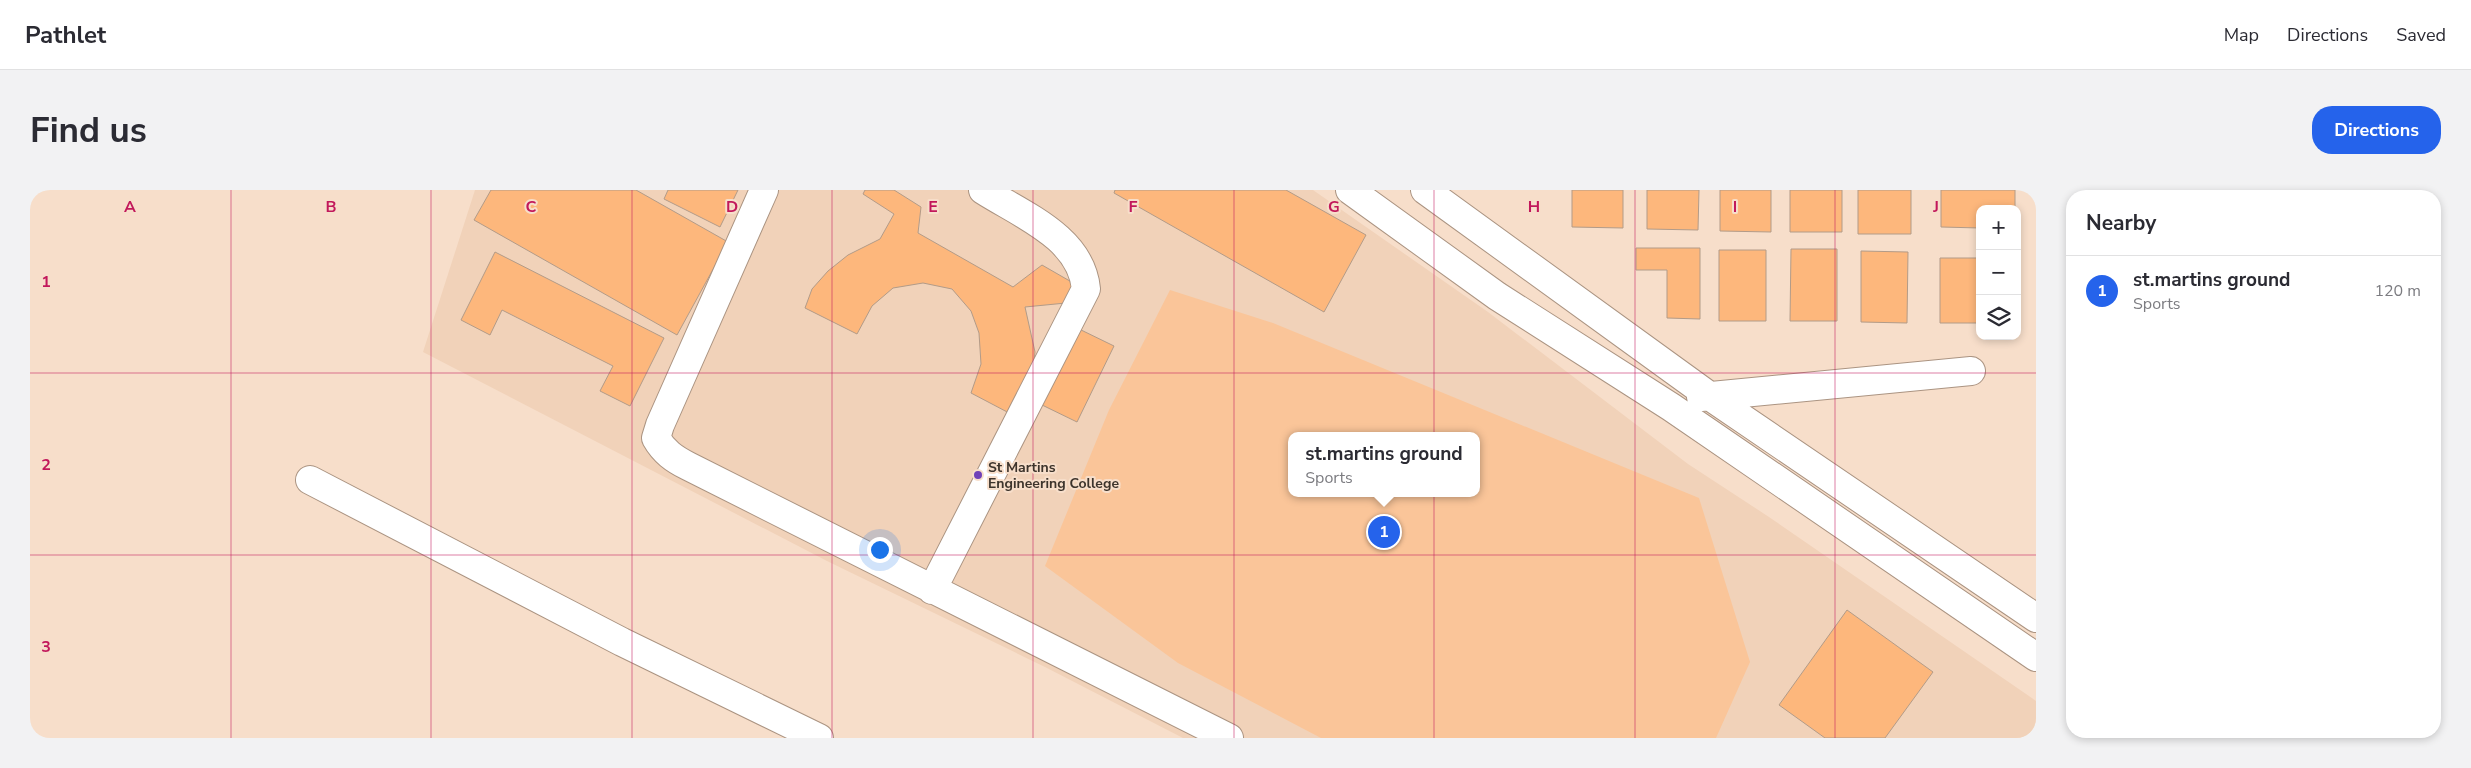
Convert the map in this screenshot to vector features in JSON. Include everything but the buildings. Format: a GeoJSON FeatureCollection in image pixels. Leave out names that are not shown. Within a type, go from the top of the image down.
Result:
{"type":"FeatureCollection","features":[{"type":"Feature","properties":{"kind":"street"},"geometry":{"type":"LineString","coordinates":[[764,190],[660,425],[656,438],[662,448],[674,459],[1228,738]]}},
{"type":"Feature","properties":{"kind":"street"},"geometry":{"type":"LineString","coordinates":[[932,590],[1086,289],[1079,260],[1058,237],[983,190]]}},
{"type":"Feature","properties":{"kind":"street"},"geometry":{"type":"LineString","coordinates":[[1350,190],[1497,296],[1671,407],[2036,657]]}},
{"type":"Feature","properties":{"kind":"street"},"geometry":{"type":"LineString","coordinates":[[1425,190],[1708,395],[2036,618]]}},
{"type":"Feature","properties":{"kind":"street"},"geometry":{"type":"LineString","coordinates":[[1671,407],[1708,395],[1971,371]]}},
{"type":"Feature","properties":{"kind":"street"},"geometry":{"type":"LineString","coordinates":[[310,480],[622,642],[820,738]]}},
{"type":"Feature","properties":{"kind":"shaded area","name":"St Martins Engineering College"},"geometry":{"type":"Polygon","coordinates":[[[475,190],[1313,190],[1488,312],[1688,464],[1769,517],[2036,701],[2036,738],[1183,738],[1045,667],[827,561],[423,352],[475,190]]]}},
{"type":"Feature","properties":{"kind":"shaded area"},"geometry":{"type":"Polygon","coordinates":[[[1170,290],[1273,323],[1699,498],[1750,662],[1716,738],[1321,738],[1178,663],[1045,566],[1109,410],[1170,290]]]}},
{"type":"Feature","properties":{"kind":"place","name":"St Martins Engineering College"},"geometry":{"type":"Point","coordinates":[978,475]}},
{"type":"Feature","properties":{"kind":"place","name":"st.martins ground"},"geometry":{"type":"Point","coordinates":[1384,532]}}]}
